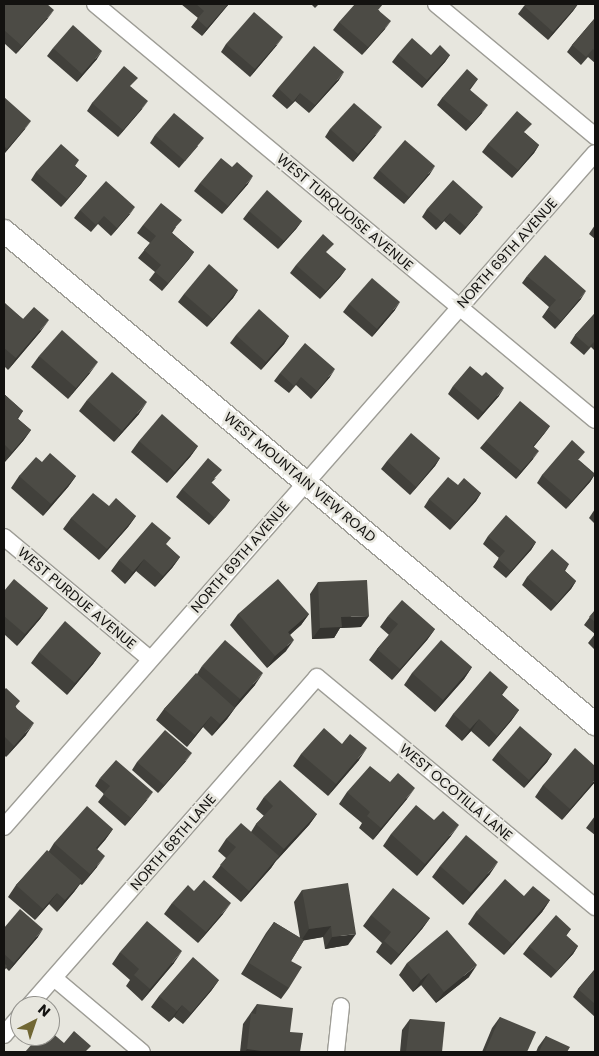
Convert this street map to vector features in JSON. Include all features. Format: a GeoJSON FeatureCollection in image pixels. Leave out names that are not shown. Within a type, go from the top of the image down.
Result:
{"type":"FeatureCollection","features":[{"type":"Feature","properties":{"kind":"street","name":"WEST TURQUOISE AVENUE"},"geometry":{"type":"LineString","coordinates":[[95,4],[595,420]]}},
{"type":"Feature","properties":{"kind":"street"},"geometry":{"type":"LineString","coordinates":[[436,4],[595,136]]}},
{"type":"Feature","properties":{"kind":"street","name":"NORTH 69TH AVENUE"},"geometry":{"type":"LineString","coordinates":[[4,827],[595,153]]}},
{"type":"Feature","properties":{"kind":"street","name":"WEST MOUNTAIN VIEW ROAD"},"geometry":{"type":"LineString","coordinates":[[4,231],[595,724]]}},
{"type":"Feature","properties":{"kind":"street","name":"WEST PURDUE AVENUE"},"geometry":{"type":"LineString","coordinates":[[4,537],[150,659]]}},
{"type":"Feature","properties":{"kind":"street","name":"WEST OCOTILLA LANE"},"geometry":{"type":"LineString","coordinates":[[317,677],[595,907]]}},
{"type":"Feature","properties":{"kind":"street","name":"NORTH 68TH LANE"},"geometry":{"type":"LineString","coordinates":[[38,996],[317,677]]}},
{"type":"Feature","properties":{"kind":"street"},"geometry":{"type":"LineString","coordinates":[[54,978],[142,1052]]}},
{"type":"Feature","properties":{"kind":"street"},"geometry":{"type":"LineString","coordinates":[[336,1052],[341,1006]]}},
{"type":"Feature","properties":{"kind":"building"},"geometry":{"type":"Polygon","coordinates":[[[6,4],[47,4],[54,10],[22,46],[4,30],[4,6],[6,4]]]}},
{"type":"Feature","properties":{"kind":"building"},"geometry":{"type":"Polygon","coordinates":[[[196,4],[228,4],[207,28],[197,19],[204,11],[196,4]]]}},
{"type":"Feature","properties":{"kind":"building"},"geometry":{"type":"Polygon","coordinates":[[[355,4],[383,4],[378,10],[391,21],[368,47],[339,22],[355,4]]]}},
{"type":"Feature","properties":{"kind":"building"},"geometry":{"type":"Polygon","coordinates":[[[526,4],[578,4],[553,32],[524,6],[526,4]]]}},
{"type":"Feature","properties":{"kind":"building"},"geometry":{"type":"Polygon","coordinates":[[[254,12],[283,37],[255,69],[226,44],[254,12]]]}},
{"type":"Feature","properties":{"kind":"building"},"geometry":{"type":"Polygon","coordinates":[[[595,18],[595,51],[593,49],[586,57],[572,45],[595,18]]]}},
{"type":"Feature","properties":{"kind":"building"},"geometry":{"type":"Polygon","coordinates":[[[73,25],[102,51],[82,74],[53,48],[73,25]]]}},
{"type":"Feature","properties":{"kind":"building"},"geometry":{"type":"Polygon","coordinates":[[[412,38],[431,55],[440,45],[450,55],[427,80],[398,54],[412,38]]]}},
{"type":"Feature","properties":{"kind":"building"},"geometry":{"type":"Polygon","coordinates":[[[314,46],[344,72],[315,105],[300,93],[293,102],[278,88],[314,46]]]}},
{"type":"Feature","properties":{"kind":"building"},"geometry":{"type":"Polygon","coordinates":[[[124,66],[138,78],[130,86],[148,101],[123,130],[92,103],[124,66]]]}},
{"type":"Feature","properties":{"kind":"building"},"geometry":{"type":"Polygon","coordinates":[[[467,69],[478,79],[469,89],[488,105],[472,123],[442,98],[467,69]]]}},
{"type":"Feature","properties":{"kind":"building"},"geometry":{"type":"Polygon","coordinates":[[[4,97],[31,121],[7,149],[4,146],[4,97]]]}},
{"type":"Feature","properties":{"kind":"building"},"geometry":{"type":"Polygon","coordinates":[[[354,103],[382,127],[358,154],[330,129],[354,103]]]}},
{"type":"Feature","properties":{"kind":"building"},"geometry":{"type":"Polygon","coordinates":[[[517,111],[532,124],[524,132],[539,145],[518,170],[488,144],[517,111]]]}},
{"type":"Feature","properties":{"kind":"building"},"geometry":{"type":"Polygon","coordinates":[[[174,113],[204,138],[185,161],[155,135],[174,113]]]}},
{"type":"Feature","properties":{"kind":"building"},"geometry":{"type":"Polygon","coordinates":[[[405,140],[435,166],[409,197],[379,170],[405,140]]]}},
{"type":"Feature","properties":{"kind":"building"},"geometry":{"type":"Polygon","coordinates":[[[61,144],[79,160],[75,166],[87,176],[67,199],[36,172],[61,144]]]}},
{"type":"Feature","properties":{"kind":"building"},"geometry":{"type":"Polygon","coordinates":[[[221,158],[232,167],[237,162],[253,176],[228,206],[200,183],[221,158]]]}},
{"type":"Feature","properties":{"kind":"building"},"geometry":{"type":"Polygon","coordinates":[[[453,180],[483,207],[466,227],[450,213],[442,222],[427,209],[453,180]]]}},
{"type":"Feature","properties":{"kind":"building"},"geometry":{"type":"Polygon","coordinates":[[[106,181],[135,207],[117,228],[104,216],[96,225],[80,210],[106,181]]]}},
{"type":"Feature","properties":{"kind":"building"},"geometry":{"type":"Polygon","coordinates":[[[267,190],[302,221],[284,241],[249,211],[267,190]]]}},
{"type":"Feature","properties":{"kind":"building"},"geometry":{"type":"Polygon","coordinates":[[[161,203],[182,220],[171,232],[194,252],[168,283],[155,272],[161,265],[144,250],[156,236],[143,225],[161,203]]]}},
{"type":"Feature","properties":{"kind":"building"},"geometry":{"type":"Polygon","coordinates":[[[323,234],[334,244],[326,252],[346,269],[326,291],[296,265],[323,234]]]}},
{"type":"Feature","properties":{"kind":"building"},"geometry":{"type":"Polygon","coordinates":[[[545,255],[586,291],[561,321],[548,309],[556,300],[527,276],[545,255]]]}},
{"type":"Feature","properties":{"kind":"building"},"geometry":{"type":"Polygon","coordinates":[[[209,264],[238,290],[213,319],[184,294],[209,264]]]}},
{"type":"Feature","properties":{"kind":"building"},"geometry":{"type":"Polygon","coordinates":[[[372,278],[400,302],[377,329],[349,304],[372,278]]]}},
{"type":"Feature","properties":{"kind":"building"},"geometry":{"type":"Polygon","coordinates":[[[5,303],[23,319],[34,307],[49,320],[16,358],[4,348],[5,303]]]}},
{"type":"Feature","properties":{"kind":"building"},"geometry":{"type":"Polygon","coordinates":[[[259,309],[289,336],[266,362],[236,335],[259,309]]]}},
{"type":"Feature","properties":{"kind":"building"},"geometry":{"type":"Polygon","coordinates":[[[595,313],[595,341],[589,347],[575,335],[595,313]]]}},
{"type":"Feature","properties":{"kind":"building"},"geometry":{"type":"Polygon","coordinates":[[[62,330],[98,362],[76,388],[39,356],[62,330]]]}},
{"type":"Feature","properties":{"kind":"building"},"geometry":{"type":"Polygon","coordinates":[[[305,343],[335,369],[317,391],[301,377],[294,386],[280,373],[305,343]]]}},
{"type":"Feature","properties":{"kind":"building"},"geometry":{"type":"Polygon","coordinates":[[[470,366],[482,376],[486,372],[504,388],[483,412],[453,386],[470,366]]]}},
{"type":"Feature","properties":{"kind":"building"},"geometry":{"type":"Polygon","coordinates":[[[112,372],[147,402],[122,431],[87,400],[112,372]]]}},
{"type":"Feature","properties":{"kind":"building"},"geometry":{"type":"Polygon","coordinates":[[[4,394],[23,411],[17,418],[31,430],[12,452],[4,444],[4,394]]]}},
{"type":"Feature","properties":{"kind":"building"},"geometry":{"type":"Polygon","coordinates":[[[520,401],[550,426],[533,446],[539,451],[521,471],[486,441],[520,401]]]}},
{"type":"Feature","properties":{"kind":"building"},"geometry":{"type":"Polygon","coordinates":[[[162,414],[198,446],[175,472],[139,441],[162,414]]]}},
{"type":"Feature","properties":{"kind":"building"},"geometry":{"type":"Polygon","coordinates":[[[411,433],[440,458],[416,487],[387,461],[411,433]]]}},
{"type":"Feature","properties":{"kind":"building"},"geometry":{"type":"Polygon","coordinates":[[[572,440],[585,452],[578,460],[595,474],[572,501],[542,475],[572,440]]]}},
{"type":"Feature","properties":{"kind":"building"},"geometry":{"type":"Polygon","coordinates":[[[50,453],[76,476],[51,504],[19,476],[36,457],[42,462],[50,453]]]}},
{"type":"Feature","properties":{"kind":"building"},"geometry":{"type":"Polygon","coordinates":[[[208,458],[222,470],[211,482],[230,500],[215,518],[182,489],[208,458]]]}},
{"type":"Feature","properties":{"kind":"building"},"geometry":{"type":"Polygon","coordinates":[[[448,477],[458,485],[464,478],[481,493],[456,522],[429,499],[448,477]]]}},
{"type":"Feature","properties":{"kind":"building"},"geometry":{"type":"Polygon","coordinates":[[[93,493],[109,506],[116,498],[136,516],[107,549],[71,518],[93,493]]]}},
{"type":"Feature","properties":{"kind":"building"},"geometry":{"type":"Polygon","coordinates":[[[506,515],[536,542],[511,571],[498,559],[505,551],[488,536],[506,515]]]}},
{"type":"Feature","properties":{"kind":"building"},"geometry":{"type":"Polygon","coordinates":[[[152,522],[171,538],[166,544],[180,557],[163,576],[144,559],[133,572],[119,560],[152,522]]]}},
{"type":"Feature","properties":{"kind":"building"},"geometry":{"type":"Polygon","coordinates":[[[552,549],[569,564],[564,570],[576,581],[557,603],[527,577],[552,549]]]}},
{"type":"Feature","properties":{"kind":"building"},"geometry":{"type":"Polygon","coordinates":[[[14,579],[48,608],[25,634],[4,616],[4,591],[14,579]]]}},
{"type":"Feature","properties":{"kind":"building"},"geometry":{"type":"Polygon","coordinates":[[[278,579],[309,614],[288,632],[294,640],[275,656],[238,614],[278,579]]]}},
{"type":"Feature","properties":{"kind":"building"},"geometry":{"type":"Polygon","coordinates":[[[367,580],[369,616],[341,617],[342,627],[320,628],[318,582],[367,580]]]}},
{"type":"Feature","properties":{"kind":"building"},"geometry":{"type":"Polygon","coordinates":[[[402,600],[435,629],[400,669],[377,649],[398,624],[388,616],[402,600]]]}},
{"type":"Feature","properties":{"kind":"building"},"geometry":{"type":"Polygon","coordinates":[[[595,610],[595,622],[589,617],[595,610]]]}},
{"type":"Feature","properties":{"kind":"building"},"geometry":{"type":"Polygon","coordinates":[[[65,621],[101,653],[75,683],[39,652],[65,621]]]}},
{"type":"Feature","properties":{"kind":"building"},"geometry":{"type":"Polygon","coordinates":[[[225,640],[263,673],[240,699],[202,666],[225,640]]]}},
{"type":"Feature","properties":{"kind":"building"},"geometry":{"type":"Polygon","coordinates":[[[441,640],[472,667],[443,700],[412,673],[441,640]]]}},
{"type":"Feature","properties":{"kind":"building"},"geometry":{"type":"Polygon","coordinates":[[[490,671],[508,687],[501,694],[519,710],[497,736],[479,719],[470,729],[453,714],[490,671]]]}},
{"type":"Feature","properties":{"kind":"building"},"geometry":{"type":"Polygon","coordinates":[[[196,673],[235,708],[220,724],[211,716],[195,735],[164,709],[196,673]]]}},
{"type":"Feature","properties":{"kind":"building"},"geometry":{"type":"Polygon","coordinates":[[[6,688],[20,701],[15,707],[34,723],[14,746],[4,736],[4,690],[6,688]]]}},
{"type":"Feature","properties":{"kind":"building"},"geometry":{"type":"Polygon","coordinates":[[[520,726],[552,754],[529,780],[498,752],[520,726]]]}},
{"type":"Feature","properties":{"kind":"building"},"geometry":{"type":"Polygon","coordinates":[[[324,728],[342,744],[350,734],[367,748],[336,784],[301,754],[324,728]]]}},
{"type":"Feature","properties":{"kind":"building"},"geometry":{"type":"Polygon","coordinates":[[[165,730],[192,753],[164,785],[137,762],[165,730]]]}},
{"type":"Feature","properties":{"kind":"building"},"geometry":{"type":"Polygon","coordinates":[[[575,748],[595,766],[595,780],[570,809],[543,785],[575,748]]]}},
{"type":"Feature","properties":{"kind":"building"},"geometry":{"type":"Polygon","coordinates":[[[116,760],[153,792],[131,818],[103,794],[110,786],[100,778],[116,760]]]}},
{"type":"Feature","properties":{"kind":"building"},"geometry":{"type":"Polygon","coordinates":[[[370,766],[390,782],[398,773],[415,788],[381,828],[367,816],[370,812],[347,792],[370,766]]]}},
{"type":"Feature","properties":{"kind":"building"},"geometry":{"type":"Polygon","coordinates":[[[280,780],[317,814],[284,849],[256,824],[273,806],[264,797],[280,780]]]}},
{"type":"Feature","properties":{"kind":"building"},"geometry":{"type":"Polygon","coordinates":[[[416,805],[434,820],[443,811],[459,825],[425,864],[391,834],[416,805]]]}},
{"type":"Feature","properties":{"kind":"building"},"geometry":{"type":"Polygon","coordinates":[[[87,806],[113,829],[96,848],[105,856],[90,874],[54,843],[87,806]]]}},
{"type":"Feature","properties":{"kind":"building"},"geometry":{"type":"Polygon","coordinates":[[[241,823],[279,856],[249,891],[220,865],[236,847],[226,839],[241,823]]]}},
{"type":"Feature","properties":{"kind":"building"},"geometry":{"type":"Polygon","coordinates":[[[466,835],[498,862],[471,893],[440,866],[466,835]]]}},
{"type":"Feature","properties":{"kind":"building"},"geometry":{"type":"Polygon","coordinates":[[[47,850],[82,881],[65,900],[57,893],[43,909],[16,885],[47,850]]]}},
{"type":"Feature","properties":{"kind":"building"},"geometry":{"type":"Polygon","coordinates":[[[505,879],[524,896],[533,886],[550,900],[512,944],[476,912],[505,879]]]}},
{"type":"Feature","properties":{"kind":"building"},"geometry":{"type":"Polygon","coordinates":[[[204,880],[231,903],[206,932],[172,903],[188,885],[194,891],[204,880]]]}},
{"type":"Feature","properties":{"kind":"building"},"geometry":{"type":"Polygon","coordinates":[[[348,883],[356,934],[332,937],[331,926],[309,929],[302,890],[348,883]]]}},
{"type":"Feature","properties":{"kind":"building"},"geometry":{"type":"Polygon","coordinates":[[[393,888],[430,918],[399,954],[384,941],[391,932],[371,915],[393,888]]]}},
{"type":"Feature","properties":{"kind":"building"},"geometry":{"type":"Polygon","coordinates":[[[20,909],[43,929],[14,963],[4,954],[4,928],[20,909]]]}},
{"type":"Feature","properties":{"kind":"building"},"geometry":{"type":"Polygon","coordinates":[[[556,915],[571,929],[566,935],[578,946],[557,971],[529,946],[556,915]]]}},
{"type":"Feature","properties":{"kind":"building"},"geometry":{"type":"Polygon","coordinates":[[[147,921],[182,951],[150,989],[134,975],[139,969],[120,952],[147,921]]]}},
{"type":"Feature","properties":{"kind":"building"},"geometry":{"type":"Polygon","coordinates":[[[274,922],[304,940],[291,961],[302,967],[289,988],[249,963],[274,922]]]}},
{"type":"Feature","properties":{"kind":"building"},"geometry":{"type":"Polygon","coordinates":[[[447,930],[477,965],[444,992],[429,973],[421,980],[407,963],[447,930]]]}},
{"type":"Feature","properties":{"kind":"building"},"geometry":{"type":"Polygon","coordinates":[[[193,957],[219,980],[191,1013],[182,1005],[177,1011],[159,996],[193,957]]]}},
{"type":"Feature","properties":{"kind":"building"},"geometry":{"type":"Polygon","coordinates":[[[595,969],[595,1004],[578,989],[595,969]]]}},
{"type":"Feature","properties":{"kind":"building"},"geometry":{"type":"Polygon","coordinates":[[[257,1004],[293,1008],[290,1032],[303,1033],[300,1052],[269,1052],[247,1049],[251,1013],[256,1014],[257,1004]]]}},
{"type":"Feature","properties":{"kind":"building"},"geometry":{"type":"Polygon","coordinates":[[[500,1017],[536,1032],[527,1052],[485,1052],[500,1017]]]}},
{"type":"Feature","properties":{"kind":"building"},"geometry":{"type":"Polygon","coordinates":[[[410,1019],[445,1022],[442,1052],[406,1052],[410,1019]]]}},
{"type":"Feature","properties":{"kind":"building"},"geometry":{"type":"Polygon","coordinates":[[[74,1031],[91,1046],[85,1052],[25,1052],[30,1046],[60,1046],[60,1040],[64,1043],[74,1031]]]}},
{"type":"Feature","properties":{"kind":"building"},"geometry":{"type":"Polygon","coordinates":[[[546,1036],[570,1047],[567,1052],[539,1052],[546,1036]]]}}]}
